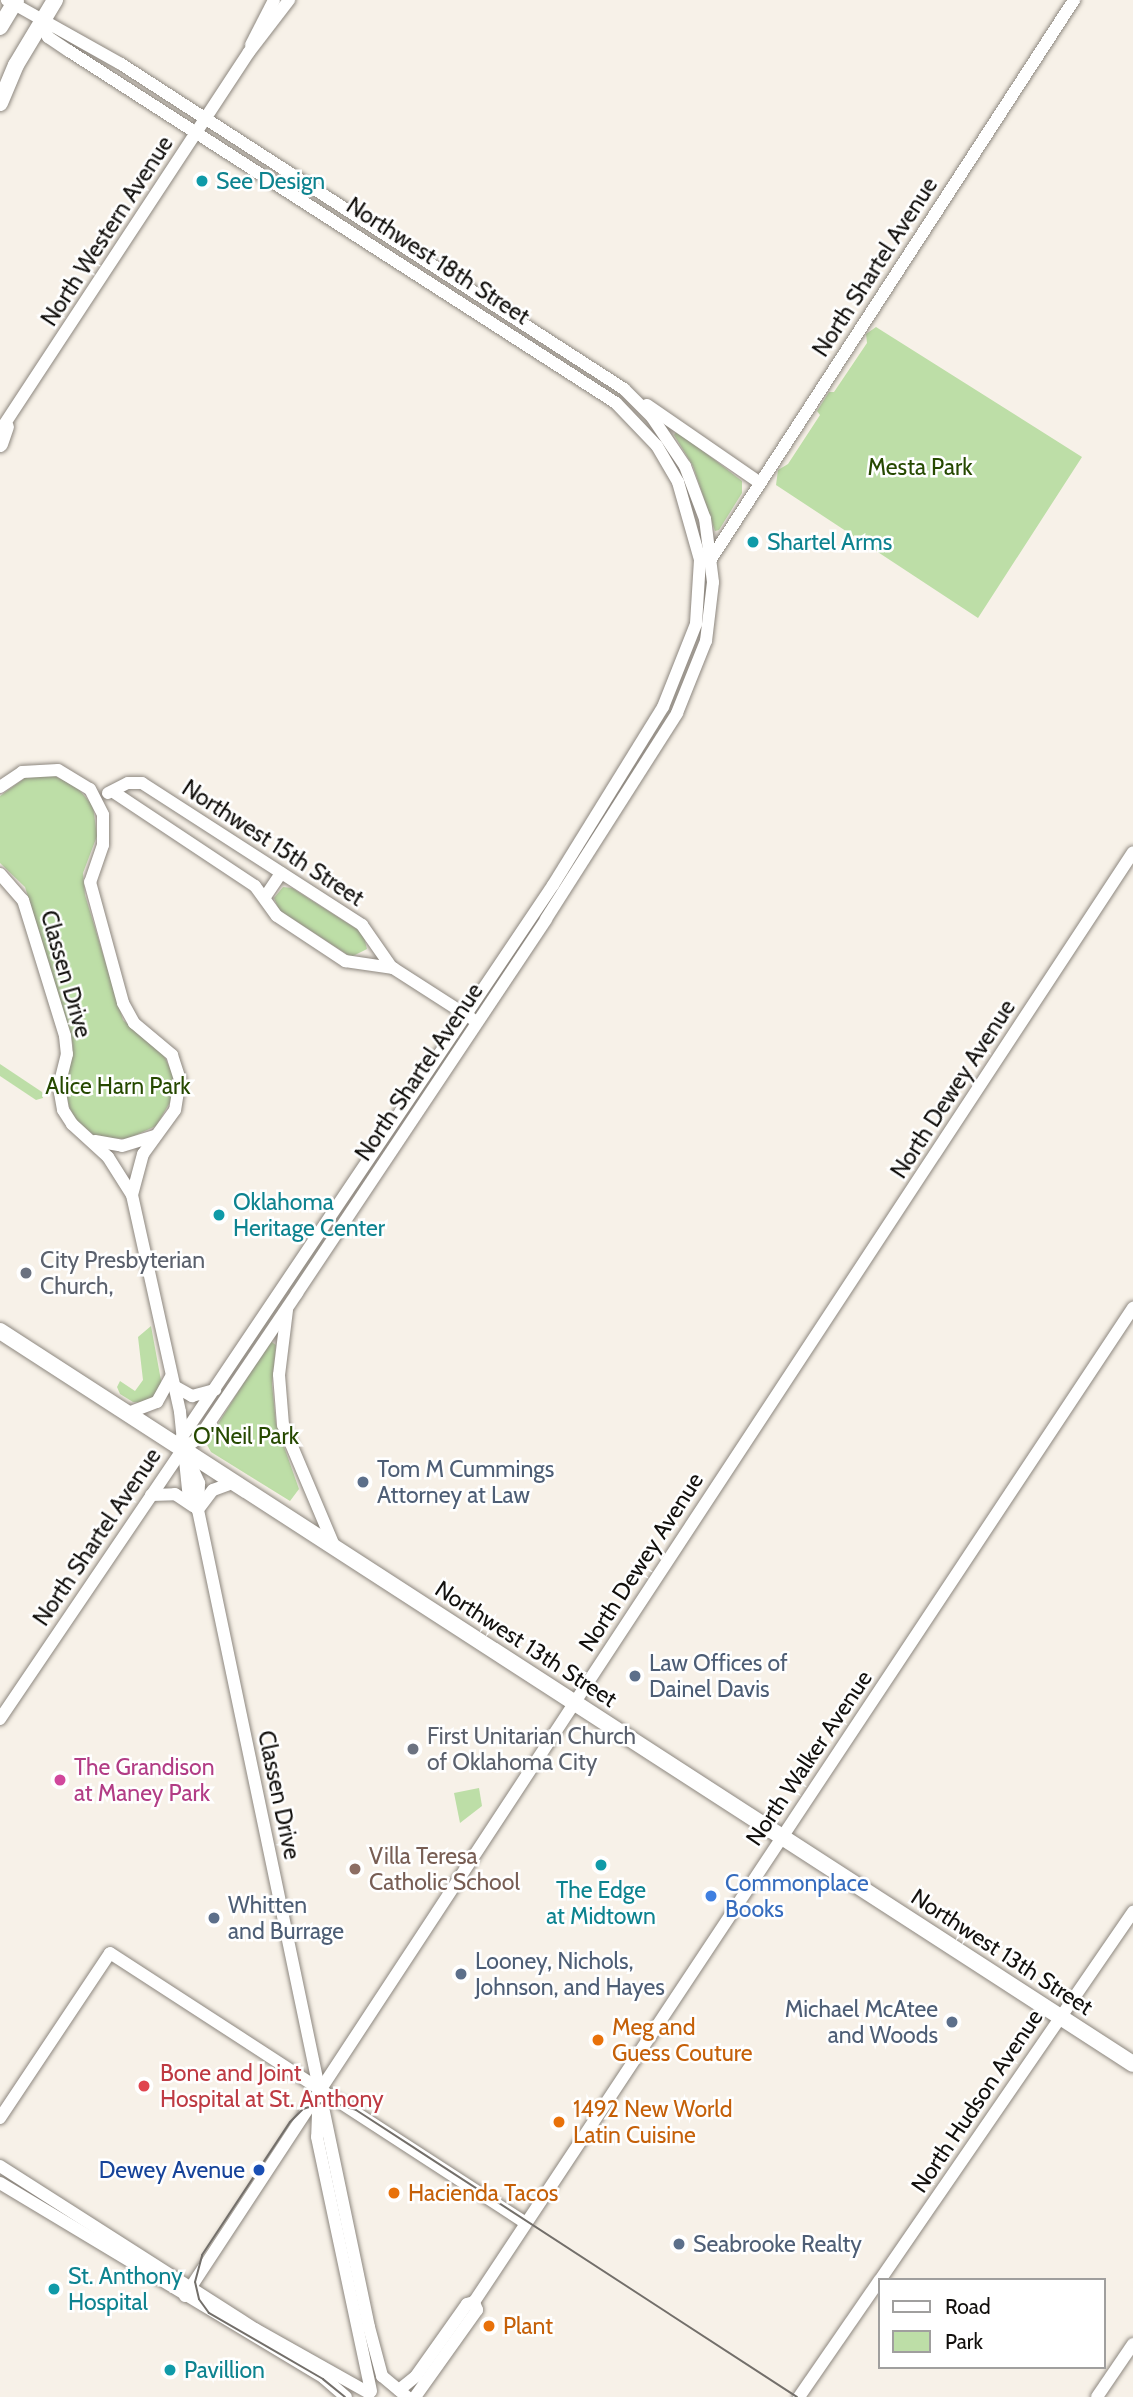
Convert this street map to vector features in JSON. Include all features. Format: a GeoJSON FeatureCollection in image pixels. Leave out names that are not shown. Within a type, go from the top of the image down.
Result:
{"type":"FeatureCollection","features":[{"type":"Feature","properties":{"kind":"main road"},"geometry":{"type":"LineString","coordinates":[[0,103],[55,0]]}},
{"type":"Feature","properties":{"kind":"main road"},"geometry":{"type":"LineString","coordinates":[[0,27],[12,1]]}},
{"type":"Feature","properties":{"kind":"main road"},"geometry":{"type":"LineString","coordinates":[[0,444],[3,429]]}},
{"type":"Feature","properties":{"kind":"main road","name":"Northwest 13th Street"},"geometry":{"type":"LineString","coordinates":[[0,1331],[128,1413],[183,1443],[235,1482],[1133,2064]]}},
{"type":"Feature","properties":{"kind":"street","name":"North Western Avenue"},"geometry":{"type":"LineString","coordinates":[[248,52],[259,23],[274,0]]}},
{"type":"Feature","properties":{"kind":"street","name":"North Western Avenue"},"geometry":{"type":"LineString","coordinates":[[3,429],[248,52],[289,0]]}},
{"type":"Feature","properties":{"kind":"street","name":"North Shartel Avenue"},"geometry":{"type":"LineString","coordinates":[[0,1720],[151,1495],[215,1390],[284,1285],[472,1019],[669,696],[696,624],[701,574],[1074,0]]}},
{"type":"Feature","properties":{"kind":"street","name":"Northwest 18th Street"},"geometry":{"type":"LineString","coordinates":[[12,1],[41,23],[48,37],[625,411],[657,446],[678,482],[695,536],[701,574]]}},
{"type":"Feature","properties":{"kind":"street","name":"Northwest 18th Street"},"geometry":{"type":"LineString","coordinates":[[41,23],[56,25],[139,76],[624,389],[652,417],[685,466],[705,519],[712,557]]}},
{"type":"Feature","properties":{"kind":"street"},"geometry":{"type":"LineString","coordinates":[[130,91],[139,76]]}},
{"type":"Feature","properties":{"kind":"street"},"geometry":{"type":"LineString","coordinates":[[624,389],[760,483]]}},
{"type":"Feature","properties":{"kind":"street","name":"North Shartel Avenue"},"geometry":{"type":"LineString","coordinates":[[183,1443],[199,1438],[287,1307],[472,1019],[677,713],[706,641],[712,557]]}},
{"type":"Feature","properties":{"kind":"street"},"geometry":{"type":"LineString","coordinates":[[0,787],[22,772],[51,769],[78,780],[96,797]]}},
{"type":"Feature","properties":{"kind":"street","name":"Northwest 15th Street"},"geometry":{"type":"LineString","coordinates":[[96,797],[116,793],[128,783],[142,783],[362,925],[393,968],[472,1019]]}},
{"type":"Feature","properties":{"kind":"street","name":"Northwest 15th Street"},"geometry":{"type":"LineString","coordinates":[[116,793],[265,897],[277,916],[345,961],[393,968]]}},
{"type":"Feature","properties":{"kind":"street","name":"Classen Drive"},"geometry":{"type":"LineString","coordinates":[[96,797],[105,832],[90,882],[123,1003],[134,1023],[167,1049],[179,1071],[177,1103],[141,1160],[132,1195]]}},
{"type":"Feature","properties":{"kind":"street","name":"North Dewey Avenue"},"geometry":{"type":"LineString","coordinates":[[188,2292],[1133,852]]}},
{"type":"Feature","properties":{"kind":"street"},"geometry":{"type":"LineString","coordinates":[[265,897],[281,873]]}},
{"type":"Feature","properties":{"kind":"street","name":"Classen Drive"},"geometry":{"type":"LineString","coordinates":[[0,874],[23,900],[67,1044],[59,1087],[63,1110],[90,1139],[132,1195],[183,1443],[199,1483],[198,1510],[379,2368],[401,2392]]}},
{"type":"Feature","properties":{"kind":"street"},"geometry":{"type":"LineString","coordinates":[[90,1139],[122,1146],[155,1136]]}},
{"type":"Feature","properties":{"kind":"street"},"geometry":{"type":"LineString","coordinates":[[284,1285],[287,1307],[279,1375],[283,1425],[334,1546]]}},
{"type":"Feature","properties":{"kind":"street","name":"North Walker Avenue"},"geometry":{"type":"LineString","coordinates":[[401,2392],[416,2376],[467,2304],[474,2302],[1133,1308]]}},
{"type":"Feature","properties":{"kind":"street"},"geometry":{"type":"LineString","coordinates":[[128,1413],[157,1402],[172,1381],[192,1396],[215,1390]]}},
{"type":"Feature","properties":{"kind":"street"},"geometry":{"type":"LineString","coordinates":[[151,1495],[175,1494],[198,1510],[212,1490],[235,1482]]}},
{"type":"Feature","properties":{"kind":"street","name":"North Hudson Avenue"},"geometry":{"type":"LineString","coordinates":[[881,2278],[1133,1912]]}},
{"type":"Feature","properties":{"kind":"street"},"geometry":{"type":"LineString","coordinates":[[0,2118],[110,1953],[525,2223]]}},
{"type":"Feature","properties":{"kind":"street","name":"Classen Drive"},"geometry":{"type":"LineString","coordinates":[[320,2089],[317,2137],[368,2393]]}},
{"type":"Feature","properties":{"kind":"street"},"geometry":{"type":"LineString","coordinates":[[0,2166],[188,2292],[324,2378],[346,2397]]}},
{"type":"Feature","properties":{"kind":"street"},"geometry":{"type":"LineString","coordinates":[[0,2183],[368,2393],[401,2392]]}},
{"type":"Feature","properties":{"kind":"street","name":"North Hudson Avenue"},"geometry":{"type":"LineString","coordinates":[[799,2397],[878,2283]]}},
{"type":"Feature","properties":{"kind":"street","name":"North Walker Avenue"},"geometry":{"type":"LineString","coordinates":[[415,2397],[477,2310],[474,2302]]}},
{"type":"Feature","properties":{"kind":"street"},"geometry":{"type":"LineString","coordinates":[[1097,2397],[1133,2344]]}},
{"type":"Feature","properties":{"kind":"green space","name":"Mesta Park"},"geometry":{"type":"Polygon","coordinates":[[[876,327],[1082,457],[978,618],[776,485],[778,470],[788,464],[820,415],[817,411],[829,392],[834,392],[867,343],[866,334],[876,327]]]}},
{"type":"Feature","properties":{"kind":"green space"},"geometry":{"type":"Polygon","coordinates":[[[677,431],[742,481],[742,493],[719,530],[715,531],[693,466],[674,435],[677,431]]]}},
{"type":"Feature","properties":{"kind":"green space","name":"Alice Harn Park"},"geometry":{"type":"Polygon","coordinates":[[[52,775],[76,786],[93,806],[97,836],[83,873],[85,895],[123,1020],[163,1054],[174,1076],[172,1099],[156,1126],[127,1139],[96,1137],[75,1119],[69,1106],[65,1087],[73,1045],[67,1023],[25,887],[0,863],[0,796],[25,778],[52,775]]]}},
{"type":"Feature","properties":{"kind":"green space"},"geometry":{"type":"Polygon","coordinates":[[[283,887],[292,888],[363,933],[367,949],[351,957],[279,910],[274,898],[283,887]]]}},
{"type":"Feature","properties":{"kind":"green space"},"geometry":{"type":"Polygon","coordinates":[[[0,1064],[42,1092],[43,1098],[36,1100],[0,1076],[0,1064]]]}},
{"type":"Feature","properties":{"kind":"green space"},"geometry":{"type":"Polygon","coordinates":[[[151,1326],[162,1386],[147,1403],[133,1402],[120,1394],[117,1387],[120,1381],[135,1391],[143,1380],[138,1337],[151,1326]]]}},
{"type":"Feature","properties":{"kind":"green space","name":"O'Neil Park"},"geometry":{"type":"Polygon","coordinates":[[[270,1341],[276,1345],[272,1384],[276,1424],[299,1489],[290,1501],[211,1452],[206,1443],[270,1341]]]}},
{"type":"Feature","properties":{"kind":"green space"},"geometry":{"type":"Polygon","coordinates":[[[479,1788],[482,1806],[460,1823],[454,1793],[479,1788]]]}},
{"type":"Feature","properties":{"kind":"tram line"},"geometry":{"type":"LineString","coordinates":[[345,2397],[323,2379],[209,2313],[199,2299],[195,2282],[202,2255],[290,2122],[303,2109],[327,2101],[356,2110],[797,2397]]}},
{"type":"Feature","properties":{"kind":"place","name":"See Design"},"geometry":{"type":"Point","coordinates":[202,181]}},
{"type":"Feature","properties":{"kind":"place","name":"Shartel Arms"},"geometry":{"type":"Point","coordinates":[753,542]}},
{"type":"Feature","properties":{"kind":"place","name":"Oklahoma Heritage Center"},"geometry":{"type":"Point","coordinates":[219,1215]}},
{"type":"Feature","properties":{"kind":"place","name":"City Presbyterian Church,"},"geometry":{"type":"Point","coordinates":[26,1273]}},
{"type":"Feature","properties":{"kind":"place","name":"Tom M Cummings Attorney at Law"},"geometry":{"type":"Point","coordinates":[363,1482]}},
{"type":"Feature","properties":{"kind":"place","name":"Law Offices of Dainel Davis"},"geometry":{"type":"Point","coordinates":[635,1676]}},
{"type":"Feature","properties":{"kind":"place","name":"First Unitarian Church of Oklahoma City"},"geometry":{"type":"Point","coordinates":[413,1749]}},
{"type":"Feature","properties":{"kind":"place","name":"The Grandison at Maney Park"},"geometry":{"type":"Point","coordinates":[60,1780]}},
{"type":"Feature","properties":{"kind":"place","name":"The Edge at Midtown"},"geometry":{"type":"Point","coordinates":[601,1865]}},
{"type":"Feature","properties":{"kind":"place","name":"Villa Teresa Catholic School"},"geometry":{"type":"Point","coordinates":[355,1869]}},
{"type":"Feature","properties":{"kind":"place","name":"Commonplace Books"},"geometry":{"type":"Point","coordinates":[711,1896]}},
{"type":"Feature","properties":{"kind":"place","name":"Whitten and Burrage"},"geometry":{"type":"Point","coordinates":[214,1918]}},
{"type":"Feature","properties":{"kind":"place","name":"Looney, Nichols, Johnson, and Hayes"},"geometry":{"type":"Point","coordinates":[461,1974]}},
{"type":"Feature","properties":{"kind":"place","name":"Michael McAtee and Woods"},"geometry":{"type":"Point","coordinates":[952,2022]}},
{"type":"Feature","properties":{"kind":"place","name":"Meg and Guess Couture"},"geometry":{"type":"Point","coordinates":[598,2040]}},
{"type":"Feature","properties":{"kind":"place","name":"Bone and Joint Hospital at St. Anthony"},"geometry":{"type":"Point","coordinates":[144,2086]}},
{"type":"Feature","properties":{"kind":"place","name":"1492 New World Latin Cuisine"},"geometry":{"type":"Point","coordinates":[559,2122]}},
{"type":"Feature","properties":{"kind":"place","name":"Dewey Avenue"},"geometry":{"type":"Point","coordinates":[259,2170]}},
{"type":"Feature","properties":{"kind":"place","name":"Hacienda Tacos"},"geometry":{"type":"Point","coordinates":[394,2193]}},
{"type":"Feature","properties":{"kind":"place","name":"Seabrooke Realty"},"geometry":{"type":"Point","coordinates":[679,2244]}},
{"type":"Feature","properties":{"kind":"place","name":"St. Anthony Hospital"},"geometry":{"type":"Point","coordinates":[54,2289]}},
{"type":"Feature","properties":{"kind":"place","name":"Plant"},"geometry":{"type":"Point","coordinates":[489,2326]}},
{"type":"Feature","properties":{"kind":"place","name":"Pavillion"},"geometry":{"type":"Point","coordinates":[170,2370]}}]}
